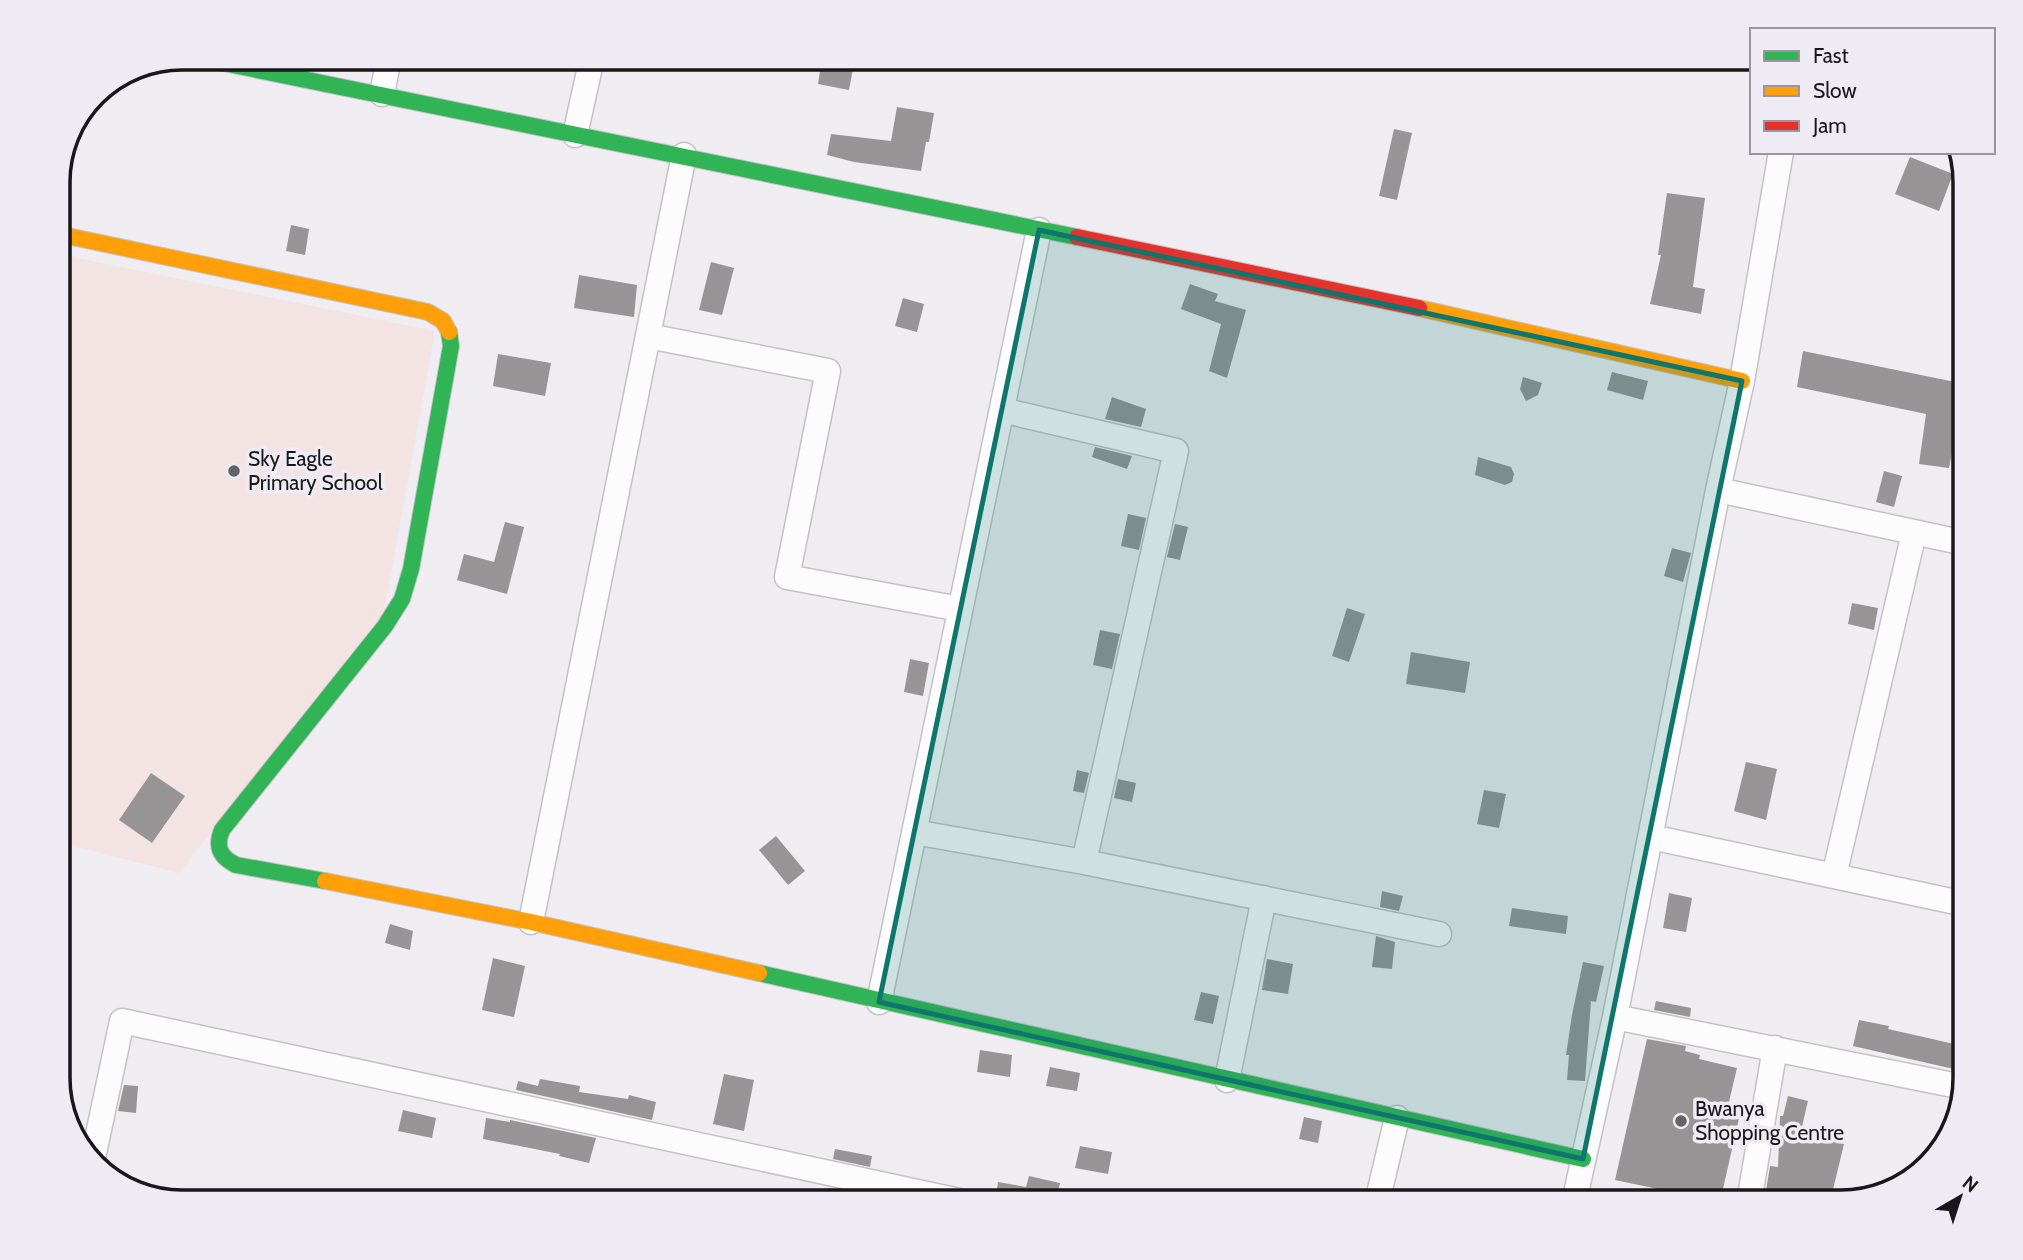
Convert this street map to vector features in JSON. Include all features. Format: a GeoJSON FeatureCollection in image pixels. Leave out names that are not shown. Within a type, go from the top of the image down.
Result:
{"type":"FeatureCollection","features":[{"type":"Feature","properties":{"kind":"street"},"geometry":{"type":"LineString","coordinates":[[260,70],[1392,302],[1742,381]]}},
{"type":"Feature","properties":{"kind":"street"},"geometry":{"type":"LineString","coordinates":[[382,94],[387,70]]}},
{"type":"Feature","properties":{"kind":"street"},"geometry":{"type":"LineString","coordinates":[[575,135],[589,70]]}},
{"type":"Feature","properties":{"kind":"street"},"geometry":{"type":"LineString","coordinates":[[1577,1190],[1615,1017],[1742,381],[1782,154]]}},
{"type":"Feature","properties":{"kind":"street"},"geometry":{"type":"LineString","coordinates":[[531,922],[684,155]]}},
{"type":"Feature","properties":{"kind":"street"},"geometry":{"type":"LineString","coordinates":[[879,1002],[1039,230]]}},
{"type":"Feature","properties":{"kind":"street"},"geometry":{"type":"LineString","coordinates":[[70,237],[428,312],[439,317],[447,325],[451,335],[411,569],[402,599],[385,626],[222,830],[217,840],[219,852],[225,861],[531,922],[1583,1159]]}},
{"type":"Feature","properties":{"kind":"street"},"geometry":{"type":"LineString","coordinates":[[648,335],[828,371],[787,577],[960,609]]}},
{"type":"Feature","properties":{"kind":"street"},"geometry":{"type":"LineString","coordinates":[[1002,410],[1176,451],[1084,862]]}},
{"type":"Feature","properties":{"kind":"street"},"geometry":{"type":"LineString","coordinates":[[1718,491],[1953,541]]}},
{"type":"Feature","properties":{"kind":"street"},"geometry":{"type":"LineString","coordinates":[[1834,876],[1914,533]]}},
{"type":"Feature","properties":{"kind":"street"},"geometry":{"type":"LineString","coordinates":[[914,832],[1084,862],[1439,934]]}},
{"type":"Feature","properties":{"kind":"street"},"geometry":{"type":"LineString","coordinates":[[1651,837],[1953,901]]}},
{"type":"Feature","properties":{"kind":"street"},"geometry":{"type":"LineString","coordinates":[[1227,1080],[1264,898]]}},
{"type":"Feature","properties":{"kind":"street"},"geometry":{"type":"LineString","coordinates":[[1615,1017],[1953,1085]]}},
{"type":"Feature","properties":{"kind":"street"},"geometry":{"type":"LineString","coordinates":[[95,1148],[122,1021],[908,1190]]}},
{"type":"Feature","properties":{"kind":"street"},"geometry":{"type":"LineString","coordinates":[[1751,1190],[1775,1048]]}},
{"type":"Feature","properties":{"kind":"street"},"geometry":{"type":"LineString","coordinates":[[1380,1190],[1397,1118]]}},
{"type":"Feature","properties":{"kind":"highlighted area"},"geometry":{"type":"Polygon","coordinates":[[[1039,230],[1742,381],[1583,1159],[879,1002],[1039,230]]]}},
{"type":"Feature","properties":{"kind":"shaded area","name":"Sky Eagle Primary School"},"geometry":{"type":"Polygon","coordinates":[[[70,256],[435,331],[384,612],[179,873],[70,845],[70,256]]]}},
{"type":"Feature","properties":{"kind":"building"},"geometry":{"type":"Polygon","coordinates":[[[820,70],[853,70],[849,90],[818,84],[820,70]]]}},
{"type":"Feature","properties":{"kind":"building"},"geometry":{"type":"Polygon","coordinates":[[[897,107],[934,113],[921,171],[854,162],[827,155],[831,134],[891,141],[897,107]]]}},
{"type":"Feature","properties":{"kind":"building"},"geometry":{"type":"Polygon","coordinates":[[[1394,129],[1412,133],[1397,200],[1379,196],[1394,129]]]}},
{"type":"Feature","properties":{"kind":"building"},"geometry":{"type":"Polygon","coordinates":[[[1910,157],[1953,174],[1939,211],[1895,194],[1910,157]]]}},
{"type":"Feature","properties":{"kind":"building"},"geometry":{"type":"Polygon","coordinates":[[[1667,193],[1705,198],[1693,287],[1705,289],[1701,314],[1650,304],[1661,255],[1658,255],[1667,193]]]}},
{"type":"Feature","properties":{"kind":"building"},"geometry":{"type":"Polygon","coordinates":[[[291,225],[309,229],[305,255],[286,251],[291,225]]]}},
{"type":"Feature","properties":{"kind":"building"},"geometry":{"type":"Polygon","coordinates":[[[711,262],[734,268],[722,315],[699,310],[711,262]]]}},
{"type":"Feature","properties":{"kind":"building"},"geometry":{"type":"Polygon","coordinates":[[[579,275],[637,285],[634,317],[574,308],[579,275]]]}},
{"type":"Feature","properties":{"kind":"building"},"geometry":{"type":"Polygon","coordinates":[[[1190,284],[1218,294],[1215,301],[1246,310],[1227,378],[1209,371],[1221,324],[1181,309],[1190,284]]]}},
{"type":"Feature","properties":{"kind":"building"},"geometry":{"type":"Polygon","coordinates":[[[903,298],[924,304],[917,332],[895,326],[903,298]]]}},
{"type":"Feature","properties":{"kind":"building"},"geometry":{"type":"Polygon","coordinates":[[[1803,351],[1953,382],[1953,447],[1949,468],[1919,464],[1926,414],[1797,387],[1803,351]]]}},
{"type":"Feature","properties":{"kind":"building"},"geometry":{"type":"Polygon","coordinates":[[[498,354],[551,363],[545,396],[493,386],[498,354]]]}},
{"type":"Feature","properties":{"kind":"building"},"geometry":{"type":"Polygon","coordinates":[[[1612,372],[1648,381],[1643,400],[1607,390],[1612,372]]]}},
{"type":"Feature","properties":{"kind":"building"},"geometry":{"type":"Polygon","coordinates":[[[1523,377],[1542,383],[1538,395],[1526,401],[1520,389],[1523,377]]]}},
{"type":"Feature","properties":{"kind":"building"},"geometry":{"type":"Polygon","coordinates":[[[1112,397],[1146,409],[1141,427],[1105,419],[1112,397]]]}},
{"type":"Feature","properties":{"kind":"building"},"geometry":{"type":"Polygon","coordinates":[[[1095,447],[1132,456],[1127,469],[1092,457],[1095,447]]]}},
{"type":"Feature","properties":{"kind":"building"},"geometry":{"type":"Polygon","coordinates":[[[1478,457],[1511,467],[1514,474],[1512,482],[1505,485],[1475,475],[1478,457]]]}},
{"type":"Feature","properties":{"kind":"building"},"geometry":{"type":"Polygon","coordinates":[[[1884,471],[1902,476],[1894,507],[1876,502],[1884,471]]]}},
{"type":"Feature","properties":{"kind":"building"},"geometry":{"type":"Polygon","coordinates":[[[1128,514],[1146,518],[1139,550],[1121,546],[1128,514]]]}},
{"type":"Feature","properties":{"kind":"building"},"geometry":{"type":"Polygon","coordinates":[[[505,522],[524,527],[507,594],[457,580],[464,554],[494,562],[505,522]]]}},
{"type":"Feature","properties":{"kind":"building"},"geometry":{"type":"Polygon","coordinates":[[[1175,524],[1188,527],[1180,560],[1167,557],[1175,524]]]}},
{"type":"Feature","properties":{"kind":"building"},"geometry":{"type":"Polygon","coordinates":[[[1672,548],[1691,553],[1683,582],[1664,576],[1672,548]]]}},
{"type":"Feature","properties":{"kind":"building"},"geometry":{"type":"Polygon","coordinates":[[[1852,603],[1878,608],[1874,630],[1848,624],[1852,603]]]}},
{"type":"Feature","properties":{"kind":"building"},"geometry":{"type":"Polygon","coordinates":[[[1347,608],[1365,614],[1349,662],[1332,656],[1347,608]]]}},
{"type":"Feature","properties":{"kind":"building"},"geometry":{"type":"Polygon","coordinates":[[[1100,630],[1120,634],[1112,669],[1093,665],[1100,630]]]}},
{"type":"Feature","properties":{"kind":"building"},"geometry":{"type":"Polygon","coordinates":[[[1411,652],[1470,662],[1465,693],[1406,684],[1411,652]]]}},
{"type":"Feature","properties":{"kind":"building"},"geometry":{"type":"Polygon","coordinates":[[[910,659],[929,663],[923,696],[904,692],[910,659]]]}},
{"type":"Feature","properties":{"kind":"building"},"geometry":{"type":"Polygon","coordinates":[[[1746,762],[1777,769],[1766,820],[1734,811],[1746,762]]]}},
{"type":"Feature","properties":{"kind":"building"},"geometry":{"type":"Polygon","coordinates":[[[1077,770],[1089,773],[1084,793],[1073,791],[1077,770]]]}},
{"type":"Feature","properties":{"kind":"building"},"geometry":{"type":"Polygon","coordinates":[[[151,773],[185,796],[152,843],[119,820],[151,773]]]}},
{"type":"Feature","properties":{"kind":"building"},"geometry":{"type":"Polygon","coordinates":[[[1118,779],[1136,783],[1132,802],[1114,798],[1118,779]]]}},
{"type":"Feature","properties":{"kind":"building"},"geometry":{"type":"Polygon","coordinates":[[[1484,790],[1506,794],[1499,828],[1477,824],[1484,790]]]}},
{"type":"Feature","properties":{"kind":"building"},"geometry":{"type":"Polygon","coordinates":[[[776,836],[805,871],[788,885],[759,850],[776,836]]]}},
{"type":"Feature","properties":{"kind":"building"},"geometry":{"type":"Polygon","coordinates":[[[1382,891],[1403,896],[1399,911],[1380,907],[1382,891]]]}},
{"type":"Feature","properties":{"kind":"building"},"geometry":{"type":"Polygon","coordinates":[[[1669,893],[1692,898],[1686,932],[1663,928],[1669,893]]]}},
{"type":"Feature","properties":{"kind":"building"},"geometry":{"type":"Polygon","coordinates":[[[1512,908],[1568,916],[1566,934],[1509,926],[1512,908]]]}},
{"type":"Feature","properties":{"kind":"building"},"geometry":{"type":"Polygon","coordinates":[[[390,924],[413,931],[410,950],[385,943],[390,924]]]}},
{"type":"Feature","properties":{"kind":"building"},"geometry":{"type":"Polygon","coordinates":[[[1376,936],[1395,942],[1392,969],[1372,967],[1376,936]]]}},
{"type":"Feature","properties":{"kind":"building"},"geometry":{"type":"Polygon","coordinates":[[[493,958],[525,966],[514,1017],[482,1010],[493,958]]]}},
{"type":"Feature","properties":{"kind":"building"},"geometry":{"type":"Polygon","coordinates":[[[1267,959],[1293,964],[1288,994],[1262,990],[1267,959]]]}},
{"type":"Feature","properties":{"kind":"building"},"geometry":{"type":"Polygon","coordinates":[[[1583,962],[1604,966],[1596,1002],[1591,1001],[1585,1081],[1567,1080],[1569,1055],[1566,1055],[1583,962]]]}},
{"type":"Feature","properties":{"kind":"building"},"geometry":{"type":"Polygon","coordinates":[[[1201,992],[1219,996],[1213,1024],[1194,1020],[1201,992]]]}},
{"type":"Feature","properties":{"kind":"building"},"geometry":{"type":"Polygon","coordinates":[[[1656,1001],[1691,1008],[1690,1017],[1654,1010],[1656,1001]]]}},
{"type":"Feature","properties":{"kind":"building"},"geometry":{"type":"Polygon","coordinates":[[[1859,1020],[1889,1026],[1888,1029],[1953,1044],[1953,1069],[1853,1046],[1859,1020]]]}},
{"type":"Feature","properties":{"kind":"building"},"geometry":{"type":"Polygon","coordinates":[[[1647,1039],[1686,1046],[1685,1051],[1700,1055],[1699,1059],[1737,1068],[1729,1102],[1742,1105],[1723,1190],[1663,1190],[1615,1180],[1647,1039]]]}},
{"type":"Feature","properties":{"kind":"building"},"geometry":{"type":"Polygon","coordinates":[[[980,1050],[1012,1055],[1010,1077],[977,1072],[980,1050]]]}},
{"type":"Feature","properties":{"kind":"building"},"geometry":{"type":"Polygon","coordinates":[[[1050,1067],[1080,1073],[1077,1091],[1046,1086],[1050,1067]]]}},
{"type":"Feature","properties":{"kind":"building"},"geometry":{"type":"Polygon","coordinates":[[[724,1074],[754,1080],[744,1131],[713,1124],[724,1074]]]}},
{"type":"Feature","properties":{"kind":"building"},"geometry":{"type":"Polygon","coordinates":[[[540,1079],[580,1086],[579,1092],[628,1099],[629,1095],[656,1102],[652,1120],[516,1090],[518,1081],[538,1086],[540,1079]]]}},
{"type":"Feature","properties":{"kind":"building"},"geometry":{"type":"Polygon","coordinates":[[[124,1085],[138,1086],[136,1113],[118,1111],[124,1085]]]}},
{"type":"Feature","properties":{"kind":"building"},"geometry":{"type":"Polygon","coordinates":[[[1788,1096],[1808,1101],[1800,1135],[1844,1144],[1833,1190],[1766,1190],[1770,1166],[1778,1167],[1780,1116],[1783,1116],[1788,1096]]]}},
{"type":"Feature","properties":{"kind":"building"},"geometry":{"type":"Polygon","coordinates":[[[403,1110],[436,1118],[432,1138],[398,1131],[403,1110]]]}},
{"type":"Feature","properties":{"kind":"building"},"geometry":{"type":"Polygon","coordinates":[[[1304,1117],[1322,1121],[1318,1143],[1299,1139],[1304,1117]]]}},
{"type":"Feature","properties":{"kind":"building"},"geometry":{"type":"Polygon","coordinates":[[[486,1118],[510,1120],[596,1138],[589,1163],[559,1156],[560,1154],[483,1139],[486,1118]]]}},
{"type":"Feature","properties":{"kind":"building"},"geometry":{"type":"Polygon","coordinates":[[[1080,1146],[1112,1152],[1108,1174],[1075,1168],[1080,1146]]]}},
{"type":"Feature","properties":{"kind":"building"},"geometry":{"type":"Polygon","coordinates":[[[835,1149],[872,1156],[870,1167],[833,1159],[835,1149]]]}},
{"type":"Feature","properties":{"kind":"building"},"geometry":{"type":"Polygon","coordinates":[[[1029,1176],[1060,1183],[1059,1190],[997,1190],[998,1182],[1026,1187],[1029,1176]]]}},
{"type":"Feature","properties":{"kind":"traffic: fast"},"geometry":{"type":"LineString","coordinates":[[258,70],[1077,237]]}},
{"type":"Feature","properties":{"kind":"traffic: fast"},"geometry":{"type":"LineString","coordinates":[[325,881],[236,865],[220,851],[220,836],[222,830],[385,626],[402,599],[411,569],[451,346],[449,332]]}},
{"type":"Feature","properties":{"kind":"traffic: fast"},"geometry":{"type":"LineString","coordinates":[[759,973],[1583,1159]]}},
{"type":"Feature","properties":{"kind":"traffic: slow"},"geometry":{"type":"LineString","coordinates":[[70,237],[428,312],[443,321],[449,332]]}},
{"type":"Feature","properties":{"kind":"traffic: slow"},"geometry":{"type":"LineString","coordinates":[[1419,308],[1742,381]]}},
{"type":"Feature","properties":{"kind":"traffic: slow"},"geometry":{"type":"LineString","coordinates":[[325,881],[531,922],[759,973]]}},
{"type":"Feature","properties":{"kind":"traffic: jam"},"geometry":{"type":"LineString","coordinates":[[1077,237],[1419,308]]}},
{"type":"Feature","properties":{"kind":"place","name":"Sky Eagle Primary School"},"geometry":{"type":"Point","coordinates":[234,471]}},
{"type":"Feature","properties":{"kind":"place","name":"Bwanya Shopping Centre"},"geometry":{"type":"Point","coordinates":[1681,1121]}}]}
